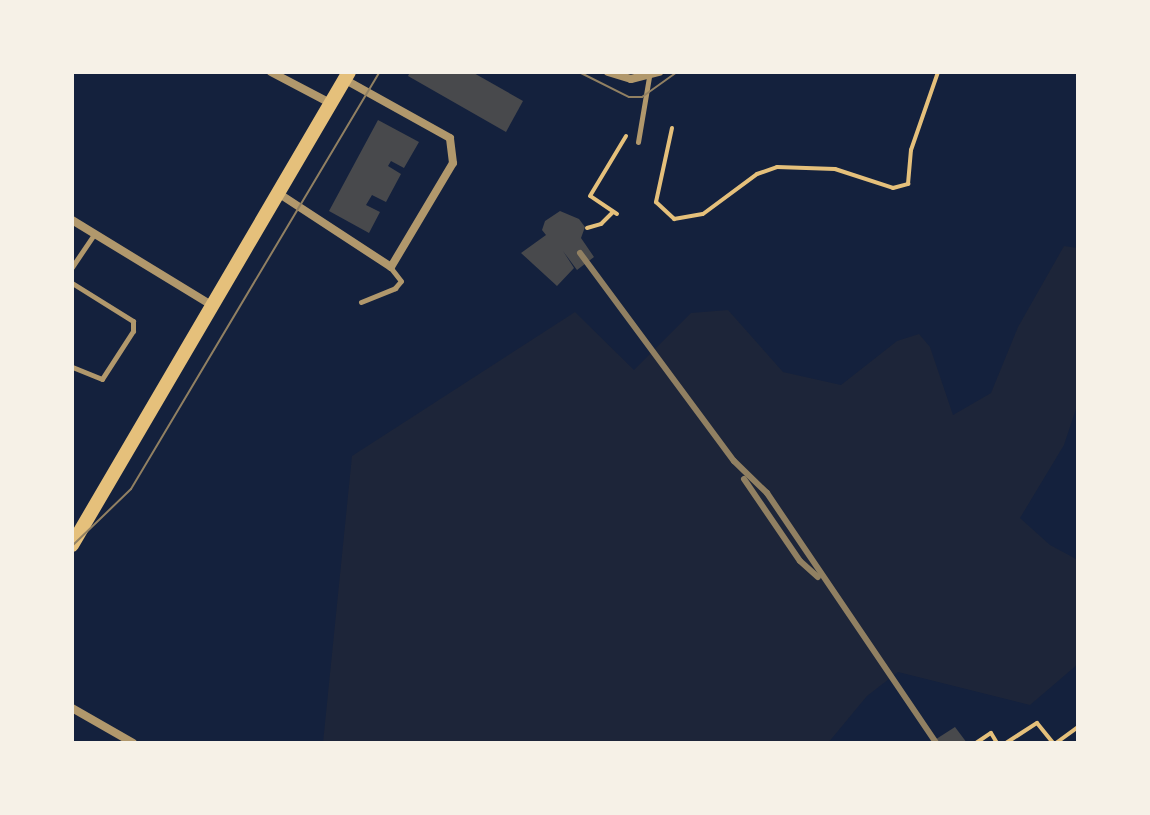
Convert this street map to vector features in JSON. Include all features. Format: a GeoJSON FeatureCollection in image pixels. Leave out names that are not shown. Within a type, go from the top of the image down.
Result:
{"type":"FeatureCollection","features":[{"type":"Feature","properties":{"kind":"main road"},"geometry":{"type":"LineString","coordinates":[[72,545],[346,75]]}},
{"type":"Feature","properties":{"kind":"street"},"geometry":{"type":"LineString","coordinates":[[271,72],[330,103]]}},
{"type":"Feature","properties":{"kind":"street"},"geometry":{"type":"LineString","coordinates":[[608,72],[631,79],[649,77],[659,72]]}},
{"type":"Feature","properties":{"kind":"street"},"geometry":{"type":"LineString","coordinates":[[277,192],[391,267],[453,163],[455,151],[450,138],[346,75]]}},
{"type":"Feature","properties":{"kind":"street"},"geometry":{"type":"LineString","coordinates":[[72,220],[211,305]]}},
{"type":"Feature","properties":{"kind":"street"},"geometry":{"type":"LineString","coordinates":[[72,708],[133,743]]}},
{"type":"Feature","properties":{"kind":"lane"},"geometry":{"type":"LineString","coordinates":[[638,142],[649,77]]}},
{"type":"Feature","properties":{"kind":"lane"},"geometry":{"type":"LineString","coordinates":[[72,267],[95,233]]}},
{"type":"Feature","properties":{"kind":"lane"},"geometry":{"type":"LineString","coordinates":[[361,302],[395,288],[401,281],[391,267]]}},
{"type":"Feature","properties":{"kind":"lane"},"geometry":{"type":"LineString","coordinates":[[72,283],[133,321],[133,331],[102,379],[72,367]]}},
{"type":"Feature","properties":{"kind":"path"},"geometry":{"type":"LineString","coordinates":[[672,128],[656,202],[674,219],[703,214],[757,174],[777,167],[835,169],[893,188],[908,184],[911,150],[938,72]]}},
{"type":"Feature","properties":{"kind":"path"},"geometry":{"type":"LineString","coordinates":[[587,228],[601,224],[615,213],[590,196],[631,128]]}},
{"type":"Feature","properties":{"kind":"path"},"geometry":{"type":"LineString","coordinates":[[1006,743],[1037,723],[1055,743],[1078,727]]}},
{"type":"Feature","properties":{"kind":"path"},"geometry":{"type":"LineString","coordinates":[[976,743],[991,733],[997,743]]}},
{"type":"Feature","properties":{"kind":"shaded area"},"geometry":{"type":"Polygon","coordinates":[[[1064,246],[1078,248],[1078,403],[1064,445],[1020,518],[1050,545],[1078,560],[1078,664],[1030,705],[898,672],[867,696],[828,743],[323,743],[352,456],[575,312],[634,370],[691,313],[728,310],[783,372],[841,385],[897,341],[919,334],[930,347],[953,415],[991,393],[1018,327],[1064,246]]]}},
{"type":"Feature","properties":{"kind":"building"},"geometry":{"type":"Polygon","coordinates":[[[410,72],[472,72],[523,101],[506,132],[408,76],[410,72]]]}},
{"type":"Feature","properties":{"kind":"building"},"geometry":{"type":"Polygon","coordinates":[[[378,120],[419,142],[404,168],[391,161],[388,166],[401,174],[386,202],[372,195],[366,205],[380,212],[369,233],[329,211],[378,120]]]}},
{"type":"Feature","properties":{"kind":"building"},"geometry":{"type":"Polygon","coordinates":[[[560,211],[579,219],[585,227],[581,238],[594,257],[577,270],[563,251],[574,268],[557,286],[521,253],[546,235],[542,230],[545,221],[560,211]]]}},
{"type":"Feature","properties":{"kind":"building"},"geometry":{"type":"Polygon","coordinates":[[[955,727],[967,743],[930,743],[955,727]]]}},
{"type":"Feature","properties":{"kind":"tram line"},"geometry":{"type":"LineString","coordinates":[[72,546],[131,489],[380,72]]}},
{"type":"Feature","properties":{"kind":"tram line"},"geometry":{"type":"LineString","coordinates":[[579,72],[629,97],[642,97],[677,72]]}},
{"type":"Feature","properties":{"kind":"railway"},"geometry":{"type":"LineString","coordinates":[[580,253],[734,461],[767,493],[936,743]]}},
{"type":"Feature","properties":{"kind":"railway"},"geometry":{"type":"LineString","coordinates":[[744,479],[800,561],[818,577]]}}]}
